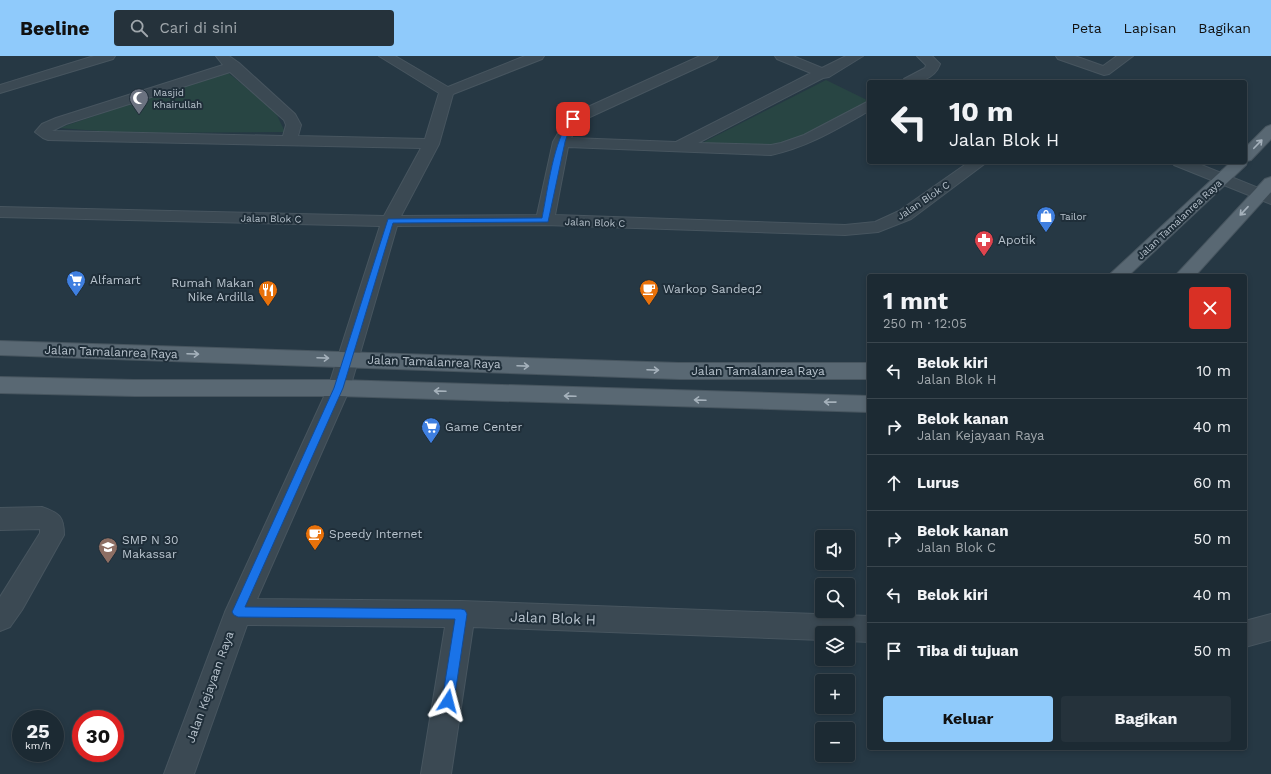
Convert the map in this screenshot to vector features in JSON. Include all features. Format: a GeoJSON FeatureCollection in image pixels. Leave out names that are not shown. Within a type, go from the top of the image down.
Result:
{"type":"FeatureCollection","features":[{"type":"Feature","properties":{"kind":"main road"},"geometry":{"type":"LineString","coordinates":[[1247,155],[1271,130]]}},
{"type":"Feature","properties":{"kind":"main road","name":"Jalan Tamalanrea Raya"},"geometry":{"type":"LineString","coordinates":[[1119,274],[1238,164]]}},
{"type":"Feature","properties":{"kind":"main road"},"geometry":{"type":"LineString","coordinates":[[1186,274],[1265,197],[1271,182]]}},
{"type":"Feature","properties":{"kind":"main road","name":"Jalan Tamalanrea Raya"},"geometry":{"type":"LineString","coordinates":[[4,353],[348,359],[679,371],[867,371]]}},
{"type":"Feature","properties":{"kind":"main road"},"geometry":{"type":"LineString","coordinates":[[0,385],[134,388],[339,388],[750,402],[867,404]]}},
{"type":"Feature","properties":{"kind":"street"},"geometry":{"type":"LineString","coordinates":[[0,89],[108,56]]}},
{"type":"Feature","properties":{"kind":"street"},"geometry":{"type":"LineString","coordinates":[[221,56],[290,117],[293,121],[294,127],[289,140]]}},
{"type":"Feature","properties":{"kind":"street"},"geometry":{"type":"LineString","coordinates":[[386,56],[447,92],[537,56]]}},
{"type":"Feature","properties":{"kind":"street"},"geometry":{"type":"LineString","coordinates":[[545,220],[561,142],[567,127],[573,119],[711,56]]}},
{"type":"Feature","properties":{"kind":"street"},"geometry":{"type":"LineString","coordinates":[[782,56],[824,74]]}},
{"type":"Feature","properties":{"kind":"street"},"geometry":{"type":"LineString","coordinates":[[680,145],[824,74],[856,56]]}},
{"type":"Feature","properties":{"kind":"street"},"geometry":{"type":"LineString","coordinates":[[913,80],[931,70],[933,64],[924,56]]}},
{"type":"Feature","properties":{"kind":"street"},"geometry":{"type":"LineString","coordinates":[[1063,56],[1104,71]]}},
{"type":"Feature","properties":{"kind":"street"},"geometry":{"type":"LineString","coordinates":[[1092,80],[1126,56]]}},
{"type":"Feature","properties":{"kind":"street"},"geometry":{"type":"LineString","coordinates":[[234,66],[61,121],[47,127],[43,132],[48,135],[431,144]]}},
{"type":"Feature","properties":{"kind":"street","name":"Jalan Kejayaan Raya"},"geometry":{"type":"LineString","coordinates":[[179,774],[238,612],[339,388],[390,221],[431,144],[447,92]]}},
{"type":"Feature","properties":{"kind":"street"},"geometry":{"type":"LineString","coordinates":[[561,142],[680,145],[760,151],[782,148],[807,140],[867,106]]}},
{"type":"Feature","properties":{"kind":"street","name":"Jalan Blok C"},"geometry":{"type":"LineString","coordinates":[[0,212],[390,221],[545,220],[845,230],[878,227],[905,215],[976,164]]}},
{"type":"Feature","properties":{"kind":"street"},"geometry":{"type":"LineString","coordinates":[[1185,164],[1265,197]]}},
{"type":"Feature","properties":{"kind":"street"},"geometry":{"type":"LineString","coordinates":[[0,519],[42,518],[52,524],[53,530],[52,535],[17,594],[0,618]]}},
{"type":"Feature","properties":{"kind":"street","name":"Jalan Blok H"},"geometry":{"type":"LineString","coordinates":[[238,612],[461,614],[867,629]]}},
{"type":"Feature","properties":{"kind":"street"},"geometry":{"type":"LineString","coordinates":[[436,774],[461,614]]}},
{"type":"Feature","properties":{"kind":"street"},"geometry":{"type":"LineString","coordinates":[[1247,633],[1271,627]]}},
{"type":"Feature","properties":{"kind":"green space"},"geometry":{"type":"Polygon","coordinates":[[[226,71],[275,111],[285,132],[124,133],[59,128],[226,71]]]}},
{"type":"Feature","properties":{"kind":"green space"},"geometry":{"type":"Polygon","coordinates":[[[826,80],[867,100],[867,102],[789,144],[760,148],[700,144],[826,80]]]}},
{"type":"Feature","properties":{"kind":"place","name":"Masjid Khairullah"},"geometry":{"type":"Point","coordinates":[139,115]}},
{"type":"Feature","properties":{"kind":"place","name":"Tailor"},"geometry":{"type":"Point","coordinates":[1046,233]}},
{"type":"Feature","properties":{"kind":"place","name":"Apotik"},"geometry":{"type":"Point","coordinates":[984,257]}},
{"type":"Feature","properties":{"kind":"place","name":"Alfamart"},"geometry":{"type":"Point","coordinates":[76,297]}},
{"type":"Feature","properties":{"kind":"place","name":"Warkop Sandeq2"},"geometry":{"type":"Point","coordinates":[649,306]}},
{"type":"Feature","properties":{"kind":"place","name":"Rumah Makan Nike Ardilla"},"geometry":{"type":"Point","coordinates":[268,307]}},
{"type":"Feature","properties":{"kind":"place","name":"Game Center"},"geometry":{"type":"Point","coordinates":[431,444]}},
{"type":"Feature","properties":{"kind":"place","name":"Speedy Internet"},"geometry":{"type":"Point","coordinates":[315,551]}},
{"type":"Feature","properties":{"kind":"place","name":"SMP N 30 Makassar"},"geometry":{"type":"Point","coordinates":[108,564]}},
{"type":"Feature","properties":{"kind":"route"},"geometry":{"type":"LineString","coordinates":[[448,701],[461,614],[238,612],[339,388],[390,221],[545,220],[561,142],[567,127],[573,119]]}}]}
